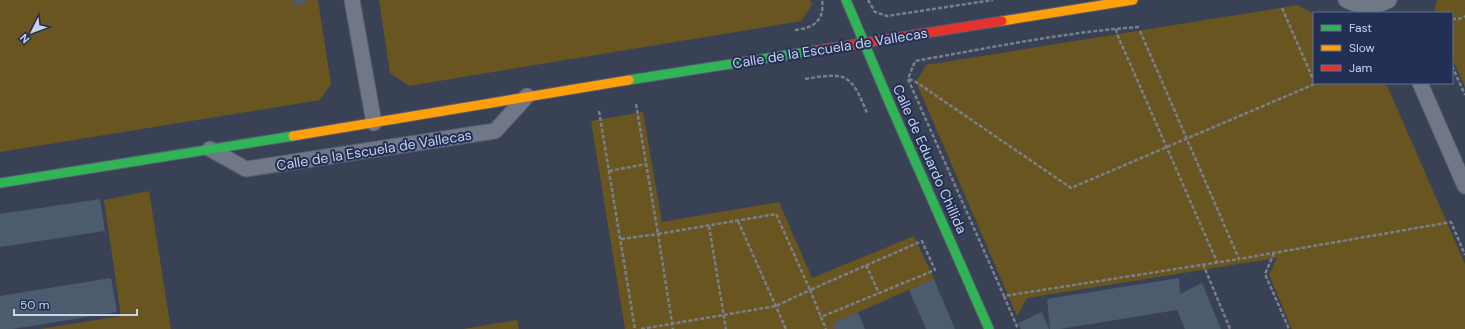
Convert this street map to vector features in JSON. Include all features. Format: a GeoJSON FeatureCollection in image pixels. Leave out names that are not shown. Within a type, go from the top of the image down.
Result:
{"type":"FeatureCollection","features":[{"type":"Feature","properties":{"kind":"street"},"geometry":{"type":"LineString","coordinates":[[352,0],[374,123]]}},
{"type":"Feature","properties":{"kind":"street","name":"Calle de Eduardo Chillida"},"geometry":{"type":"LineString","coordinates":[[846,0],[989,329]]}},
{"type":"Feature","properties":{"kind":"street","name":"Calle de la Escuela de Vallecas"},"geometry":{"type":"LineString","coordinates":[[0,183],[374,123],[527,96],[864,43],[1084,4],[1133,0]]}},
{"type":"Feature","properties":{"kind":"street"},"geometry":{"type":"LineString","coordinates":[[1346,0],[1360,6],[1388,5]]}},
{"type":"Feature","properties":{"kind":"street"},"geometry":{"type":"LineString","coordinates":[[1420,84],[1465,186]]}},
{"type":"Feature","properties":{"kind":"street","name":"Calle de la Escuela de Vallecas"},"geometry":{"type":"LineString","coordinates":[[210,149],[246,169],[495,131],[527,96]]}},
{"type":"Feature","properties":{"kind":"path"},"geometry":{"type":"LineString","coordinates":[[795,30],[808,29],[817,22],[822,12],[822,0]]}},
{"type":"Feature","properties":{"kind":"path"},"geometry":{"type":"LineString","coordinates":[[868,0],[875,12],[886,16],[993,0]]}},
{"type":"Feature","properties":{"kind":"path"},"geometry":{"type":"LineString","coordinates":[[1282,8],[1313,78]]}},
{"type":"Feature","properties":{"kind":"path"},"geometry":{"type":"LineString","coordinates":[[1453,19],[1459,19],[1465,16]]}},
{"type":"Feature","properties":{"kind":"path"},"geometry":{"type":"LineString","coordinates":[[1116,29],[1166,148],[1217,262]]}},
{"type":"Feature","properties":{"kind":"path"},"geometry":{"type":"LineString","coordinates":[[1018,329],[908,79],[916,61],[1038,40],[1116,29],[1140,29],[1239,259]]}},
{"type":"Feature","properties":{"kind":"path"},"geometry":{"type":"LineString","coordinates":[[1453,68],[1465,95]]}},
{"type":"Feature","properties":{"kind":"path"},"geometry":{"type":"LineString","coordinates":[[805,79],[828,75],[839,75],[850,81],[859,93],[866,113]]}},
{"type":"Feature","properties":{"kind":"path"},"geometry":{"type":"LineString","coordinates":[[908,79],[916,82],[1071,188],[1313,84]]}},
{"type":"Feature","properties":{"kind":"path"},"geometry":{"type":"LineString","coordinates":[[636,104],[673,329]]}},
{"type":"Feature","properties":{"kind":"path"},"geometry":{"type":"LineString","coordinates":[[599,111],[635,329]]}},
{"type":"Feature","properties":{"kind":"path"},"geometry":{"type":"LineString","coordinates":[[610,171],[646,164]]}},
{"type":"Feature","properties":{"kind":"path"},"geometry":{"type":"LineString","coordinates":[[620,239],[709,226],[776,214],[826,329]]}},
{"type":"Feature","properties":{"kind":"path"},"geometry":{"type":"LineString","coordinates":[[738,221],[786,329]]}},
{"type":"Feature","properties":{"kind":"path"},"geometry":{"type":"LineString","coordinates":[[1004,296],[1239,259],[1451,222],[1465,255]]}},
{"type":"Feature","properties":{"kind":"path"},"geometry":{"type":"LineString","coordinates":[[709,226],[726,329]]}},
{"type":"Feature","properties":{"kind":"path"},"geometry":{"type":"LineString","coordinates":[[641,329],[776,306],[922,241],[935,270],[821,317]]}},
{"type":"Feature","properties":{"kind":"path"},"geometry":{"type":"LineString","coordinates":[[1274,253],[1265,274],[1288,329]]}},
{"type":"Feature","properties":{"kind":"path"},"geometry":{"type":"LineString","coordinates":[[1203,264],[1230,329]]}},
{"type":"Feature","properties":{"kind":"path"},"geometry":{"type":"LineString","coordinates":[[866,265],[879,293]]}},
{"type":"Feature","properties":{"kind":"shaded area"},"geometry":{"type":"Polygon","coordinates":[[[0,0],[318,0],[331,84],[320,100],[0,152],[0,0]]]}},
{"type":"Feature","properties":{"kind":"shaded area"},"geometry":{"type":"Polygon","coordinates":[[[379,0],[810,0],[812,5],[801,21],[409,86],[390,73],[379,0]]]}},
{"type":"Feature","properties":{"kind":"shaded area"},"geometry":{"type":"Polygon","coordinates":[[[1437,0],[1465,0],[1465,87],[1453,60],[1453,12],[1434,12],[1437,0]]]}},
{"type":"Feature","properties":{"kind":"shaded area"},"geometry":{"type":"Polygon","coordinates":[[[1298,5],[1313,13],[1313,84],[1386,84],[1465,264],[1465,329],[1292,329],[1269,275],[1277,258],[1027,298],[1017,316],[916,82],[926,65],[1298,5]]]}},
{"type":"Feature","properties":{"kind":"shaded area"},"geometry":{"type":"Polygon","coordinates":[[[643,112],[662,222],[779,202],[812,278],[914,236],[934,279],[833,323],[835,329],[625,329],[591,121],[643,112]]]}},
{"type":"Feature","properties":{"kind":"shaded area"},"geometry":{"type":"Polygon","coordinates":[[[149,191],[171,329],[40,329],[121,316],[104,200],[149,191]]]}},
{"type":"Feature","properties":{"kind":"shaded area"},"geometry":{"type":"Polygon","coordinates":[[[517,320],[519,329],[463,329],[517,320]]]}},
{"type":"Feature","properties":{"kind":"building"},"geometry":{"type":"Polygon","coordinates":[[[293,0],[309,0],[296,7],[293,0]]]}},
{"type":"Feature","properties":{"kind":"building"},"geometry":{"type":"Polygon","coordinates":[[[100,199],[105,231],[0,247],[0,214],[100,199]]]}},
{"type":"Feature","properties":{"kind":"building"},"geometry":{"type":"Polygon","coordinates":[[[111,278],[117,312],[13,329],[0,329],[0,296],[111,278]]]}},
{"type":"Feature","properties":{"kind":"building"},"geometry":{"type":"Polygon","coordinates":[[[1179,278],[1180,294],[1202,283],[1221,329],[1185,329],[1177,310],[1060,329],[1050,329],[1047,299],[1179,278]]]}},
{"type":"Feature","properties":{"kind":"building"},"geometry":{"type":"Polygon","coordinates":[[[934,279],[955,329],[926,329],[909,290],[934,279]]]}},
{"type":"Feature","properties":{"kind":"building"},"geometry":{"type":"Polygon","coordinates":[[[858,312],[865,329],[835,329],[833,323],[858,312]]]}},
{"type":"Feature","properties":{"kind":"building"},"geometry":{"type":"Polygon","coordinates":[[[1042,312],[1049,329],[1021,329],[1018,323],[1042,312]]]}},
{"type":"Feature","properties":{"kind":"traffic: fast"},"geometry":{"type":"LineString","coordinates":[[846,0],[989,329]]}},
{"type":"Feature","properties":{"kind":"traffic: fast"},"geometry":{"type":"LineString","coordinates":[[629,80],[813,51]]}},
{"type":"Feature","properties":{"kind":"traffic: fast"},"geometry":{"type":"LineString","coordinates":[[0,183],[293,136]]}},
{"type":"Feature","properties":{"kind":"traffic: slow"},"geometry":{"type":"LineString","coordinates":[[1002,21],[1133,0]]}},
{"type":"Feature","properties":{"kind":"traffic: slow"},"geometry":{"type":"LineString","coordinates":[[293,136],[629,80]]}},
{"type":"Feature","properties":{"kind":"traffic: jam"},"geometry":{"type":"LineString","coordinates":[[813,51],[1002,21]]}}]}
